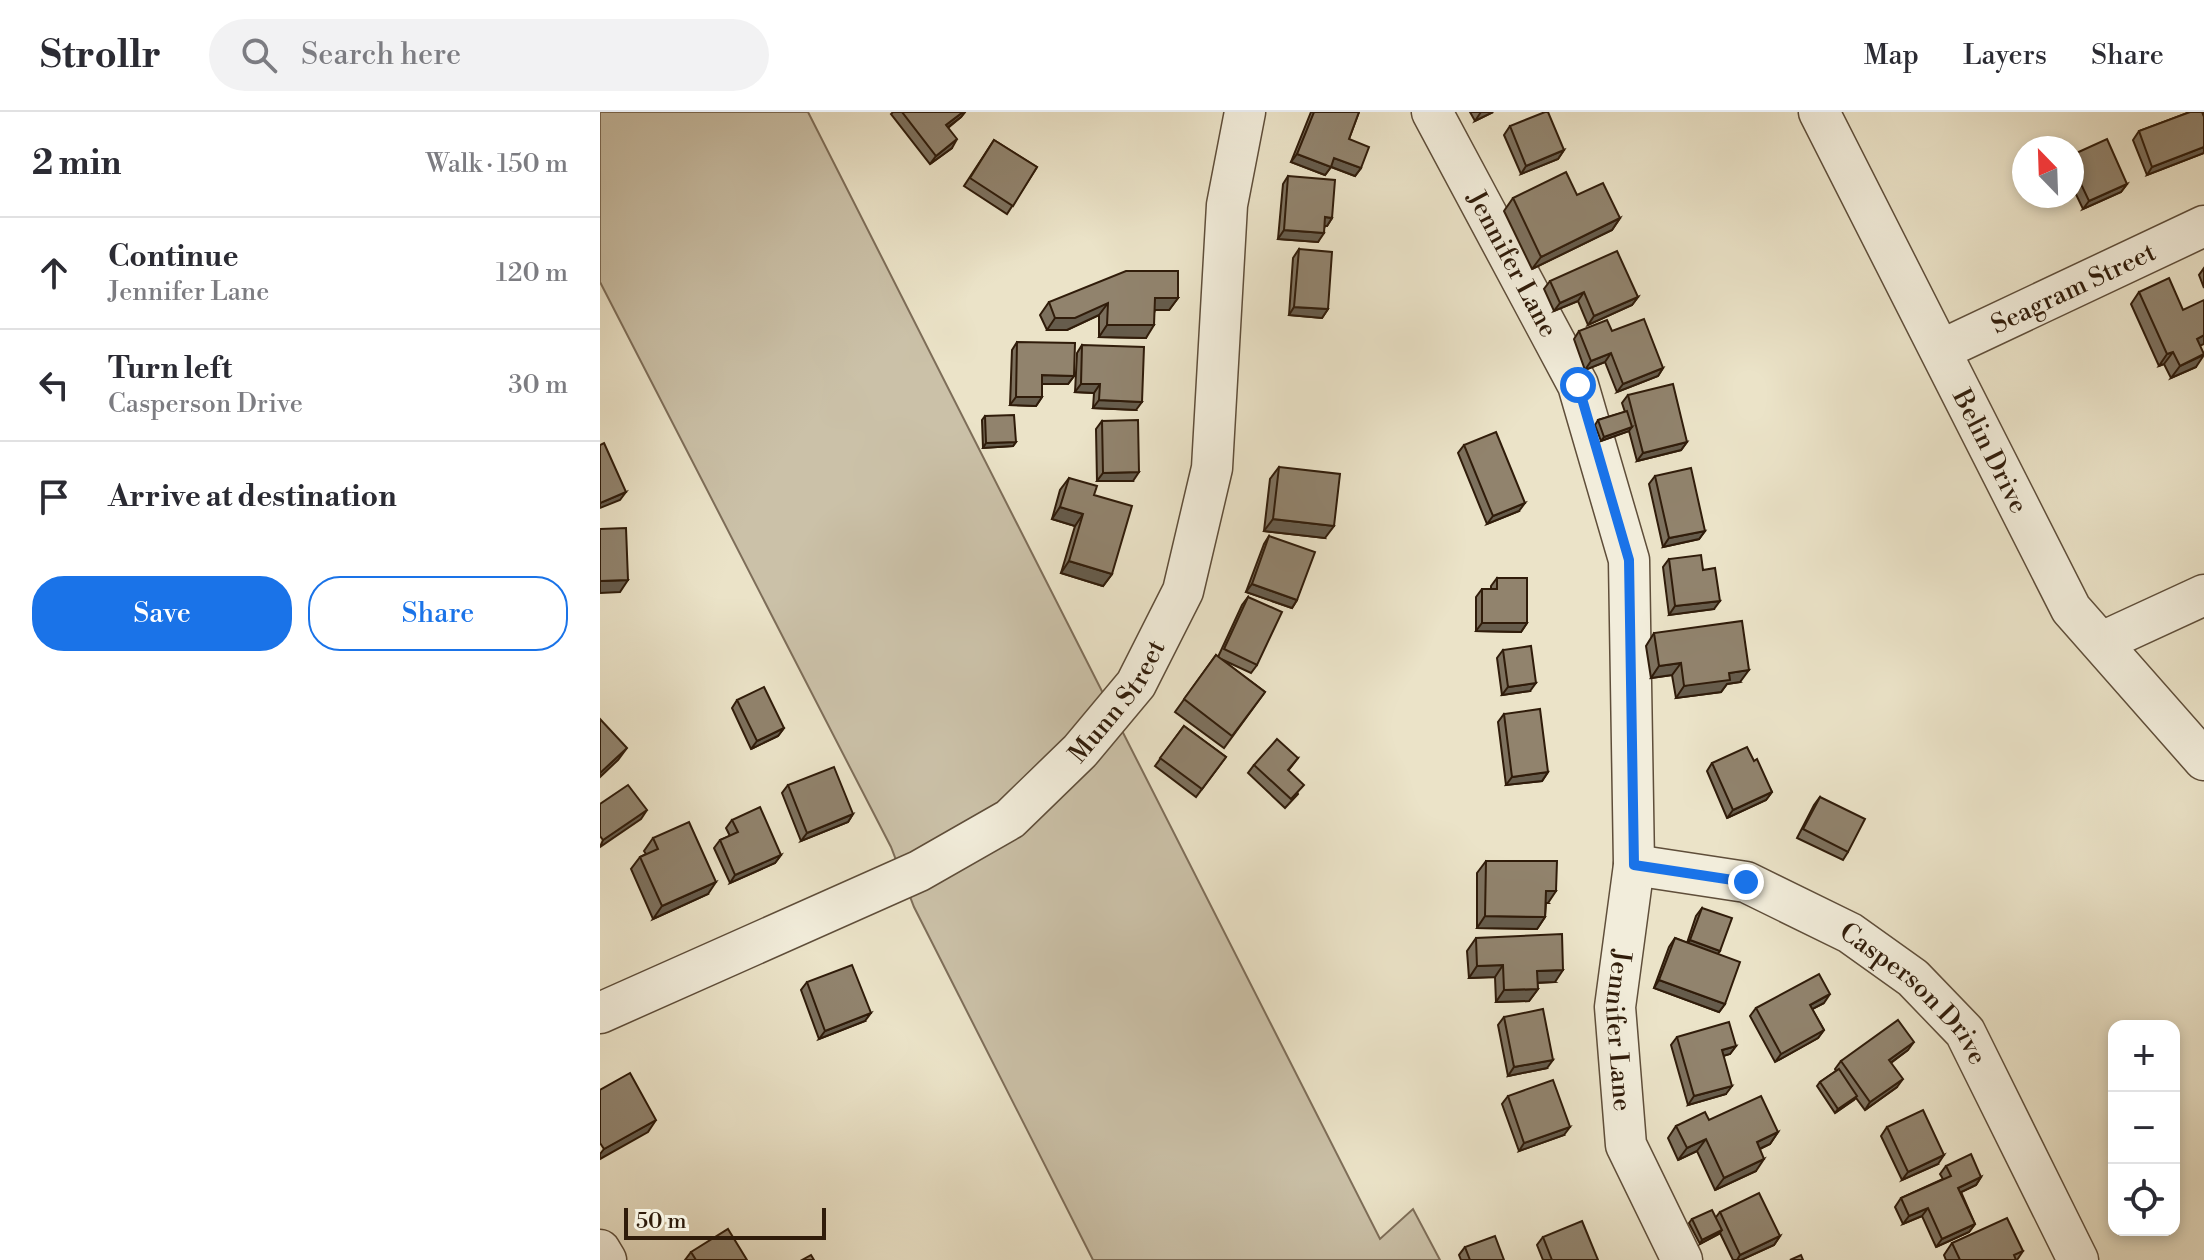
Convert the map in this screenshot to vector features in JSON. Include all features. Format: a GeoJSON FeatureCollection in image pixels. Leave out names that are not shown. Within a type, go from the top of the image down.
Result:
{"type":"FeatureCollection","features":[{"type":"Feature","properties":{"kind":"street","name":"Munn Street"},"geometry":{"type":"LineString","coordinates":[[600,1013],[919,871],[1010,819],[1080,751],[1136,684],[1183,591],[1212,468],[1235,112]]}},
{"type":"Feature","properties":{"kind":"street","name":"Jennifer Lane"},"geometry":{"type":"LineString","coordinates":[[1432,112],[1578,385],[1629,560],[1634,865],[1615,1007],[1626,1145],[1682,1260]]}},
{"type":"Feature","properties":{"kind":"street","name":"Belin Drive"},"geometry":{"type":"LineString","coordinates":[[1819,112],[2071,609],[2204,760]]}},
{"type":"Feature","properties":{"kind":"street","name":"Seagram Street"},"geometry":{"type":"LineString","coordinates":[[1941,350],[2204,226]]}},
{"type":"Feature","properties":{"kind":"street"},"geometry":{"type":"LineString","coordinates":[[2102,642],[2204,595]]}},
{"type":"Feature","properties":{"kind":"street","name":"Casperson Drive"},"geometry":{"type":"LineString","coordinates":[[1634,865],[1746,882],[1850,933],[1913,978],[1965,1032],[2078,1260]]}},
{"type":"Feature","properties":{"kind":"street"},"geometry":{"type":"LineString","coordinates":[[600,1250],[606,1260]]}},
{"type":"Feature","properties":{"kind":"shaded area"},"geometry":{"type":"Polygon","coordinates":[[[600,112],[808,112],[1380,1239],[1413,1209],[1440,1260],[1093,1260],[914,907],[891,847],[600,282],[600,112]]]}},
{"type":"Feature","properties":{"kind":"building"},"geometry":{"type":"Polygon","coordinates":[[[902,112],[963,112],[946,125],[957,139],[936,156],[902,112]]]}},
{"type":"Feature","properties":{"kind":"building"},"geometry":{"type":"Polygon","coordinates":[[[1314,112],[1359,112],[1349,139],[1369,147],[1361,168],[1334,158],[1331,167],[1297,154],[1314,112]]]}},
{"type":"Feature","properties":{"kind":"building"},"geometry":{"type":"Polygon","coordinates":[[[1548,112],[1564,150],[1526,166],[1510,126],[1548,112]]]}},
{"type":"Feature","properties":{"kind":"building"},"geometry":{"type":"Polygon","coordinates":[[[2190,112],[2202,112],[2204,117],[2204,147],[2152,167],[2139,131],[2190,112]]]}},
{"type":"Feature","properties":{"kind":"building"},"geometry":{"type":"Polygon","coordinates":[[[2107,139],[2127,184],[2089,201],[2084,190],[2084,150],[2107,139]]]}},
{"type":"Feature","properties":{"kind":"building"},"geometry":{"type":"Polygon","coordinates":[[[994,140],[1037,167],[1013,206],[970,178],[994,140]]]}},
{"type":"Feature","properties":{"kind":"building"},"geometry":{"type":"Polygon","coordinates":[[[1566,172],[1577,195],[1603,183],[1620,218],[1541,257],[1513,198],[1566,172]]]}},
{"type":"Feature","properties":{"kind":"building"},"geometry":{"type":"Polygon","coordinates":[[[1288,176],[1335,180],[1332,218],[1325,217],[1324,233],[1284,230],[1288,176]]]}},
{"type":"Feature","properties":{"kind":"building"},"geometry":{"type":"Polygon","coordinates":[[[1299,249],[1332,252],[1328,309],[1294,307],[1299,249]]]}},
{"type":"Feature","properties":{"kind":"building"},"geometry":{"type":"Polygon","coordinates":[[[1617,251],[1638,297],[1594,316],[1584,292],[1560,303],[1550,281],[1617,251]]]}},
{"type":"Feature","properties":{"kind":"building"},"geometry":{"type":"Polygon","coordinates":[[[1126,271],[1178,271],[1178,298],[1155,298],[1154,325],[1107,325],[1108,303],[1075,318],[1055,318],[1049,302],[1126,271]]]}},
{"type":"Feature","properties":{"kind":"building"},"geometry":{"type":"Polygon","coordinates":[[[2169,278],[2183,310],[2204,300],[2204,335],[2197,339],[2204,354],[2180,366],[2173,352],[2167,354],[2139,292],[2169,278]]]}},
{"type":"Feature","properties":{"kind":"building"},"geometry":{"type":"Polygon","coordinates":[[[1644,319],[1663,368],[1623,384],[1611,353],[1591,361],[1579,331],[1607,320],[1612,331],[1644,319]]]}},
{"type":"Feature","properties":{"kind":"building"},"geometry":{"type":"Polygon","coordinates":[[[1017,342],[1075,343],[1074,376],[1042,375],[1042,397],[1016,397],[1017,342]]]}},
{"type":"Feature","properties":{"kind":"building"},"geometry":{"type":"Polygon","coordinates":[[[1082,345],[1144,347],[1142,402],[1099,400],[1100,384],[1081,384],[1082,345]]]}},
{"type":"Feature","properties":{"kind":"building"},"geometry":{"type":"Polygon","coordinates":[[[1673,384],[1687,442],[1643,453],[1628,395],[1673,384]]]}},
{"type":"Feature","properties":{"kind":"building"},"geometry":{"type":"Polygon","coordinates":[[[1627,411],[1632,427],[1604,437],[1598,420],[1627,411]]]}},
{"type":"Feature","properties":{"kind":"building"},"geometry":{"type":"Polygon","coordinates":[[[1014,415],[1016,442],[986,443],[985,416],[1014,415]]]}},
{"type":"Feature","properties":{"kind":"building"},"geometry":{"type":"Polygon","coordinates":[[[1138,420],[1139,472],[1103,473],[1102,421],[1138,420]]]}},
{"type":"Feature","properties":{"kind":"building"},"geometry":{"type":"Polygon","coordinates":[[[1496,432],[1525,503],[1493,516],[1464,445],[1496,432]]]}},
{"type":"Feature","properties":{"kind":"building"},"geometry":{"type":"Polygon","coordinates":[[[604,443],[626,492],[600,503],[600,445],[604,443]]]}},
{"type":"Feature","properties":{"kind":"building"},"geometry":{"type":"Polygon","coordinates":[[[1279,467],[1340,474],[1334,526],[1273,519],[1279,467]]]}},
{"type":"Feature","properties":{"kind":"building"},"geometry":{"type":"Polygon","coordinates":[[[1691,468],[1705,531],[1669,538],[1655,476],[1691,468]]]}},
{"type":"Feature","properties":{"kind":"building"},"geometry":{"type":"Polygon","coordinates":[[[1069,478],[1097,486],[1094,495],[1132,506],[1112,574],[1069,561],[1083,514],[1060,507],[1069,478]]]}},
{"type":"Feature","properties":{"kind":"building"},"geometry":{"type":"Polygon","coordinates":[[[626,528],[628,580],[600,581],[600,529],[626,528]]]}},
{"type":"Feature","properties":{"kind":"building"},"geometry":{"type":"Polygon","coordinates":[[[1269,536],[1315,552],[1297,600],[1252,584],[1269,536]]]}},
{"type":"Feature","properties":{"kind":"building"},"geometry":{"type":"Polygon","coordinates":[[[1701,555],[1703,570],[1715,568],[1720,601],[1675,606],[1669,559],[1701,555]]]}},
{"type":"Feature","properties":{"kind":"building"},"geometry":{"type":"Polygon","coordinates":[[[1497,578],[1527,578],[1527,623],[1482,623],[1482,589],[1497,589],[1497,578]]]}},
{"type":"Feature","properties":{"kind":"building"},"geometry":{"type":"Polygon","coordinates":[[[1248,597],[1282,612],[1257,665],[1224,649],[1248,597]]]}},
{"type":"Feature","properties":{"kind":"building"},"geometry":{"type":"Polygon","coordinates":[[[1742,621],[1749,670],[1729,673],[1730,680],[1684,686],[1681,663],[1659,666],[1654,633],[1742,621]]]}},
{"type":"Feature","properties":{"kind":"building"},"geometry":{"type":"Polygon","coordinates":[[[1531,646],[1536,683],[1508,687],[1503,650],[1531,646]]]}},
{"type":"Feature","properties":{"kind":"building"},"geometry":{"type":"Polygon","coordinates":[[[1216,655],[1265,692],[1232,736],[1184,699],[1216,655]]]}},
{"type":"Feature","properties":{"kind":"building"},"geometry":{"type":"Polygon","coordinates":[[[764,687],[784,728],[757,741],[737,700],[764,687]]]}},
{"type":"Feature","properties":{"kind":"building"},"geometry":{"type":"Polygon","coordinates":[[[1540,709],[1548,772],[1512,777],[1504,714],[1540,709]]]}},
{"type":"Feature","properties":{"kind":"building"},"geometry":{"type":"Polygon","coordinates":[[[600,719],[627,748],[600,773],[600,719]]]}},
{"type":"Feature","properties":{"kind":"building"},"geometry":{"type":"Polygon","coordinates":[[[1184,726],[1226,757],[1202,789],[1160,758],[1184,726]]]}},
{"type":"Feature","properties":{"kind":"building"},"geometry":{"type":"Polygon","coordinates":[[[1277,739],[1298,758],[1288,770],[1304,785],[1291,799],[1254,765],[1277,739]]]}},
{"type":"Feature","properties":{"kind":"building"},"geometry":{"type":"Polygon","coordinates":[[[1747,747],[1754,761],[1757,759],[1772,792],[1733,810],[1712,763],[1747,747]]]}},
{"type":"Feature","properties":{"kind":"building"},"geometry":{"type":"Polygon","coordinates":[[[834,767],[853,814],[807,833],[788,785],[834,767]]]}},
{"type":"Feature","properties":{"kind":"building"},"geometry":{"type":"Polygon","coordinates":[[[628,785],[647,810],[603,840],[600,836],[600,804],[628,785]]]}},
{"type":"Feature","properties":{"kind":"building"},"geometry":{"type":"Polygon","coordinates":[[[1820,797],[1865,819],[1848,852],[1803,829],[1820,797]]]}},
{"type":"Feature","properties":{"kind":"building"},"geometry":{"type":"Polygon","coordinates":[[[760,807],[781,855],[735,875],[720,840],[738,832],[732,820],[760,807]]]}},
{"type":"Feature","properties":{"kind":"building"},"geometry":{"type":"Polygon","coordinates":[[[689,822],[716,882],[662,906],[640,857],[658,849],[653,838],[689,822]]]}},
{"type":"Feature","properties":{"kind":"building"},"geometry":{"type":"Polygon","coordinates":[[[1486,861],[1557,861],[1556,891],[1546,891],[1545,917],[1485,916],[1486,861]]]}},
{"type":"Feature","properties":{"kind":"building"},"geometry":{"type":"Polygon","coordinates":[[[1702,908],[1732,918],[1720,951],[1690,940],[1702,908]]]}},
{"type":"Feature","properties":{"kind":"building"},"geometry":{"type":"Polygon","coordinates":[[[1562,934],[1563,970],[1537,971],[1538,989],[1504,990],[1503,965],[1477,966],[1476,938],[1562,934]]]}},
{"type":"Feature","properties":{"kind":"building"},"geometry":{"type":"Polygon","coordinates":[[[1675,938],[1740,962],[1725,1004],[1659,980],[1675,938]]]}},
{"type":"Feature","properties":{"kind":"building"},"geometry":{"type":"Polygon","coordinates":[[[852,965],[871,1013],[825,1031],[807,982],[852,965]]]}},
{"type":"Feature","properties":{"kind":"building"},"geometry":{"type":"Polygon","coordinates":[[[1819,974],[1830,994],[1810,1005],[1824,1030],[1781,1054],[1756,1008],[1819,974]]]}},
{"type":"Feature","properties":{"kind":"building"},"geometry":{"type":"Polygon","coordinates":[[[1543,1009],[1553,1060],[1514,1067],[1504,1017],[1543,1009]]]}},
{"type":"Feature","properties":{"kind":"building"},"geometry":{"type":"Polygon","coordinates":[[[1898,1020],[1914,1042],[1889,1060],[1903,1079],[1870,1102],[1841,1061],[1898,1020]]]}},
{"type":"Feature","properties":{"kind":"building"},"geometry":{"type":"Polygon","coordinates":[[[1729,1022],[1736,1046],[1722,1050],[1732,1086],[1694,1096],[1677,1037],[1729,1022]]]}},
{"type":"Feature","properties":{"kind":"building"},"geometry":{"type":"Polygon","coordinates":[[[1839,1069],[1857,1096],[1838,1109],[1820,1082],[1839,1069]]]}},
{"type":"Feature","properties":{"kind":"building"},"geometry":{"type":"Polygon","coordinates":[[[630,1073],[656,1120],[604,1149],[600,1143],[600,1090],[630,1073]]]}},
{"type":"Feature","properties":{"kind":"building"},"geometry":{"type":"Polygon","coordinates":[[[1553,1080],[1570,1127],[1524,1143],[1508,1096],[1553,1080]]]}},
{"type":"Feature","properties":{"kind":"building"},"geometry":{"type":"Polygon","coordinates":[[[1761,1096],[1778,1132],[1757,1142],[1764,1159],[1724,1178],[1706,1139],[1687,1148],[1676,1126],[1705,1112],[1709,1120],[1761,1096]]]}},
{"type":"Feature","properties":{"kind":"building"},"geometry":{"type":"Polygon","coordinates":[[[1923,1110],[1944,1155],[1908,1172],[1887,1127],[1923,1110]]]}},
{"type":"Feature","properties":{"kind":"building"},"geometry":{"type":"Polygon","coordinates":[[[1971,1154],[1981,1177],[1958,1188],[1975,1224],[1942,1239],[1928,1208],[1909,1216],[1901,1198],[1951,1176],[1946,1166],[1971,1154]]]}},
{"type":"Feature","properties":{"kind":"building"},"geometry":{"type":"Polygon","coordinates":[[[1759,1193],[1780,1236],[1740,1255],[1720,1212],[1759,1193]]]}},
{"type":"Feature","properties":{"kind":"building"},"geometry":{"type":"Polygon","coordinates":[[[1712,1210],[1722,1230],[1702,1240],[1692,1219],[1712,1210]]]}},
{"type":"Feature","properties":{"kind":"building"},"geometry":{"type":"Polygon","coordinates":[[[2007,1218],[2023,1251],[2014,1255],[2016,1260],[1960,1260],[1952,1243],[2007,1218]]]}},
{"type":"Feature","properties":{"kind":"building"},"geometry":{"type":"Polygon","coordinates":[[[1582,1221],[1598,1260],[1552,1260],[1543,1237],[1582,1221]]]}},
{"type":"Feature","properties":{"kind":"building"},"geometry":{"type":"Polygon","coordinates":[[[728,1229],[747,1260],[696,1260],[691,1252],[728,1229]]]}},
{"type":"Feature","properties":{"kind":"building"},"geometry":{"type":"Polygon","coordinates":[[[1495,1236],[1504,1260],[1470,1260],[1465,1247],[1495,1236]]]}},
{"type":"Feature","properties":{"kind":"route"},"geometry":{"type":"LineString","coordinates":[[1578,385],[1629,560],[1634,865],[1746,882]]}}]}
